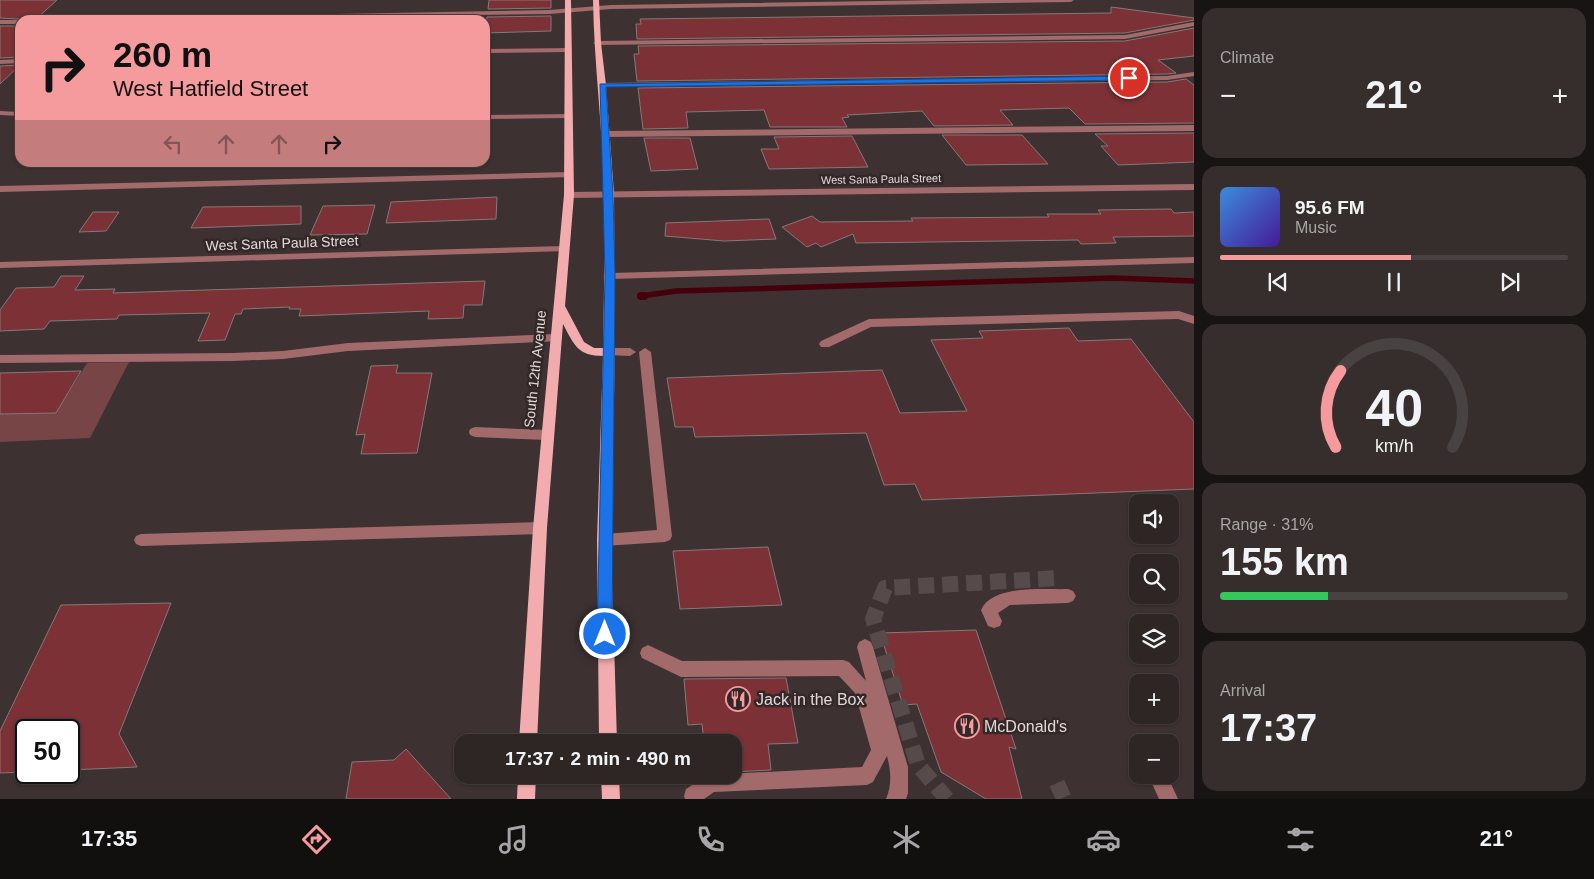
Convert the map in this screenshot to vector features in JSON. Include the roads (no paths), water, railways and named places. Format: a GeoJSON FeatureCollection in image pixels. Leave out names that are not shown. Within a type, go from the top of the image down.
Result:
{"type":"FeatureCollection","features":[{"type":"Feature","properties":{"kind":"main road","name":"South 12th Avenue"},"geometry":{"type":"LineString","coordinates":[[528,734],[540,528],[569,195],[567,116],[568,0]]}},
{"type":"Feature","properties":{"kind":"main road"},"geometry":{"type":"LineString","coordinates":[[596,4],[597,43],[602,85],[609,194],[609,352],[604,540],[608,734]]}},
{"type":"Feature","properties":{"kind":"main road"},"geometry":{"type":"LineString","coordinates":[[560,307],[580,345],[592,352],[609,352]]}},
{"type":"Feature","properties":{"kind":"main road"},"geometry":{"type":"LineString","coordinates":[[526,799],[527,784]]}},
{"type":"Feature","properties":{"kind":"main road"},"geometry":{"type":"LineString","coordinates":[[610,784],[611,799]]}},
{"type":"Feature","properties":{"kind":"street"},"geometry":{"type":"LineString","coordinates":[[366,15],[569,11],[596,4],[1071,0]]}},
{"type":"Feature","properties":{"kind":"street"},"geometry":{"type":"LineString","coordinates":[[0,22],[15,22]]}},
{"type":"Feature","properties":{"kind":"street"},"geometry":{"type":"LineString","coordinates":[[597,43],[1125,37],[1194,24]]}},
{"type":"Feature","properties":{"kind":"street"},"geometry":{"type":"LineString","coordinates":[[490,51],[568,50]]}},
{"type":"Feature","properties":{"kind":"street"},"geometry":{"type":"LineString","coordinates":[[0,62],[15,61]]}},
{"type":"Feature","properties":{"kind":"street"},"geometry":{"type":"LineString","coordinates":[[602,85],[1168,78],[1194,74]]}},
{"type":"Feature","properties":{"kind":"street"},"geometry":{"type":"LineString","coordinates":[[0,113],[15,114]]}},
{"type":"Feature","properties":{"kind":"street"},"geometry":{"type":"LineString","coordinates":[[490,117],[567,116]]}},
{"type":"Feature","properties":{"kind":"street"},"geometry":{"type":"LineString","coordinates":[[605,134],[1194,128]]}},
{"type":"Feature","properties":{"kind":"street"},"geometry":{"type":"LineString","coordinates":[[0,189],[569,175]]}},
{"type":"Feature","properties":{"kind":"street","name":"West Santa Paula Street"},"geometry":{"type":"LineString","coordinates":[[569,195],[609,194],[631,196],[1194,187]]}},
{"type":"Feature","properties":{"kind":"street","name":"West Santa Paula Street"},"geometry":{"type":"LineString","coordinates":[[0,265],[564,249]]}},
{"type":"Feature","properties":{"kind":"street"},"geometry":{"type":"LineString","coordinates":[[610,276],[1194,260]]}},
{"type":"Feature","properties":{"kind":"street"},"geometry":{"type":"LineString","coordinates":[[825,344],[869,323],[1179,315],[1194,320]]}},
{"type":"Feature","properties":{"kind":"street"},"geometry":{"type":"LineString","coordinates":[[0,358],[233,357],[283,355],[348,347],[556,338]]}},
{"type":"Feature","properties":{"kind":"street"},"geometry":{"type":"LineString","coordinates":[[604,540],[665,536],[638,352],[609,352]]}},
{"type":"Feature","properties":{"kind":"street"},"geometry":{"type":"LineString","coordinates":[[475,432],[547,435]]}},
{"type":"Feature","properties":{"kind":"street"},"geometry":{"type":"LineString","coordinates":[[141,540],[540,528]]}},
{"type":"Feature","properties":{"kind":"street"},"geometry":{"type":"LineString","coordinates":[[994,621],[989,610],[1008,598],[1068,596]]}},
{"type":"Feature","properties":{"kind":"street"},"geometry":{"type":"LineString","coordinates":[[865,647],[899,767],[899,793],[895,799]]}},
{"type":"Feature","properties":{"kind":"street"},"geometry":{"type":"LineString","coordinates":[[648,653],[680,669],[843,668],[862,689],[880,751],[867,776],[711,783],[693,796]]}},
{"type":"Feature","properties":{"kind":"street"},"geometry":{"type":"LineString","coordinates":[[1162,784],[1169,799]]}},
{"type":"Feature","properties":{"kind":"waterway"},"geometry":{"type":"LineString","coordinates":[[644,296],[641,296],[676,291],[1113,278],[1194,281]]}},
{"type":"Feature","properties":{"kind":"tunnel"},"geometry":{"type":"LineString","coordinates":[[947,799],[918,765],[873,619],[885,588],[1059,578]]}},
{"type":"Feature","properties":{"kind":"tunnel"},"geometry":{"type":"LineString","coordinates":[[1057,783],[1064,799]]}},
{"type":"Feature","properties":{"kind":"place","name":"Jack in the Box"},"geometry":{"type":"Point","coordinates":[738,699]}},
{"type":"Feature","properties":{"kind":"place","name":"McDonald's"},"geometry":{"type":"Point","coordinates":[967,726]}}]}
